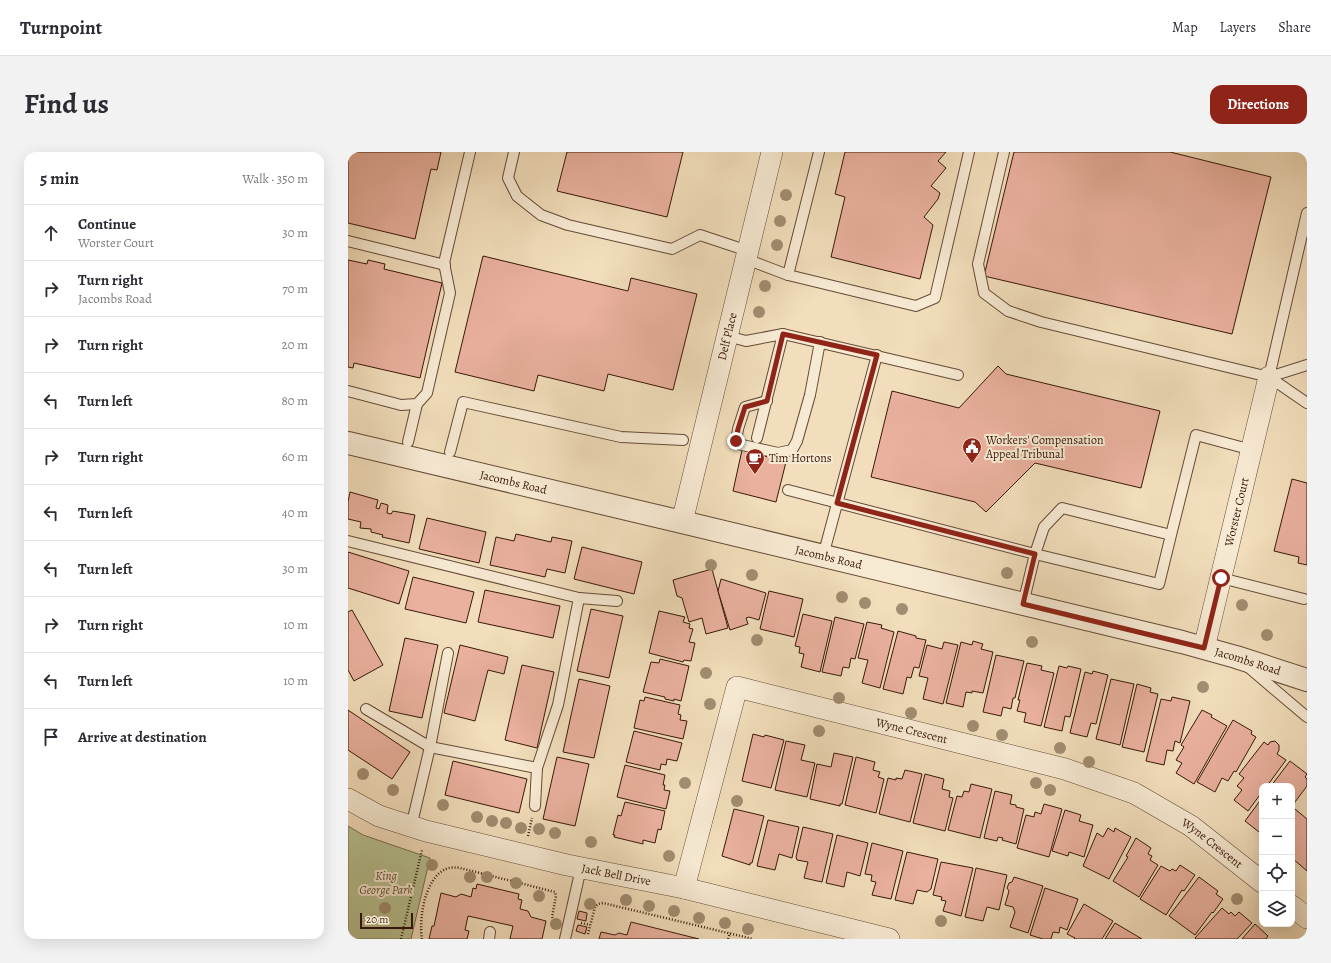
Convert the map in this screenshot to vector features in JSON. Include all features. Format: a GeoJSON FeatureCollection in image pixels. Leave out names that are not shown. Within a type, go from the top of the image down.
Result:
{"type":"FeatureCollection","features":[{"type":"Feature","properties":{"kind":"street","name":"Delf Place"},"geometry":{"type":"LineString","coordinates":[[682,522],[772,152]]}},
{"type":"Feature","properties":{"kind":"street","name":"Worster Court"},"geometry":{"type":"LineString","coordinates":[[1204,648],[1269,377]]}},
{"type":"Feature","properties":{"kind":"street","name":"Jacombs Road"},"geometry":{"type":"LineString","coordinates":[[348,443],[1204,648],[1307,680]]}},
{"type":"Feature","properties":{"kind":"street","name":"Wyne Crescent"},"geometry":{"type":"LineString","coordinates":[[684,888],[737,687],[1065,769],[1134,793],[1191,826],[1259,880]]}},
{"type":"Feature","properties":{"kind":"street","name":"Jack Bell Drive"},"geometry":{"type":"LineString","coordinates":[[348,799],[379,816],[411,827],[566,865],[684,888],[889,939]]}},
{"type":"Feature","properties":{"kind":"street"},"geometry":{"type":"LineString","coordinates":[[1295,908],[1307,918]]}},
{"type":"Feature","properties":{"kind":"lane"},"geometry":{"type":"LineString","coordinates":[[408,442],[417,404],[427,393],[450,292],[444,265],[470,152]]}},
{"type":"Feature","properties":{"kind":"lane"},"geometry":{"type":"LineString","coordinates":[[514,152],[508,178],[517,196],[541,215],[568,225],[672,249],[700,235],[747,255],[788,275],[916,306],[935,298],[969,152]]}},
{"type":"Feature","properties":{"kind":"lane"},"geometry":{"type":"LineString","coordinates":[[788,275],[819,152]]}},
{"type":"Feature","properties":{"kind":"lane"},"geometry":{"type":"LineString","coordinates":[[1004,152],[978,264],[984,293],[1008,311],[1041,322],[1269,377],[1307,403]]}},
{"type":"Feature","properties":{"kind":"lane"},"geometry":{"type":"LineString","coordinates":[[1269,377],[1307,213]]}},
{"type":"Feature","properties":{"kind":"lane"},"geometry":{"type":"LineString","coordinates":[[348,241],[444,265]]}},
{"type":"Feature","properties":{"kind":"lane"},"geometry":{"type":"LineString","coordinates":[[727,336],[746,341],[783,334],[958,374]]}},
{"type":"Feature","properties":{"kind":"lane"},"geometry":{"type":"LineString","coordinates":[[757,438],[783,334]]}},
{"type":"Feature","properties":{"kind":"lane"},"geometry":{"type":"LineString","coordinates":[[767,401],[745,407],[739,423],[736,441],[738,444],[778,453],[792,450],[797,441],[810,395],[820,342]]}},
{"type":"Feature","properties":{"kind":"lane"},"geometry":{"type":"LineString","coordinates":[[823,556],[877,355]]}},
{"type":"Feature","properties":{"kind":"lane"},"geometry":{"type":"LineString","coordinates":[[1269,377],[1307,365]]}},
{"type":"Feature","properties":{"kind":"lane"},"geometry":{"type":"LineString","coordinates":[[348,391],[401,405],[417,404]]}},
{"type":"Feature","properties":{"kind":"lane"},"geometry":{"type":"LineString","coordinates":[[450,452],[463,402],[620,437],[682,440]]}},
{"type":"Feature","properties":{"kind":"lane"},"geometry":{"type":"LineString","coordinates":[[788,490],[1035,554],[1159,584],[1196,435],[1252,450]]}},
{"type":"Feature","properties":{"kind":"lane"},"geometry":{"type":"LineString","coordinates":[[1023,604],[1035,554],[1044,527],[1062,508],[1171,535]]}},
{"type":"Feature","properties":{"kind":"lane"},"geometry":{"type":"LineString","coordinates":[[348,541],[579,598],[617,601]]}},
{"type":"Feature","properties":{"kind":"lane"},"geometry":{"type":"LineString","coordinates":[[1221,578],[1304,599]]}},
{"type":"Feature","properties":{"kind":"lane"},"geometry":{"type":"LineString","coordinates":[[535,806],[537,768],[558,705],[579,598]]}},
{"type":"Feature","properties":{"kind":"lane"},"geometry":{"type":"LineString","coordinates":[[411,827],[430,747],[448,653]]}},
{"type":"Feature","properties":{"kind":"lane"},"geometry":{"type":"LineString","coordinates":[[1236,657],[1307,717]]}},
{"type":"Feature","properties":{"kind":"lane"},"geometry":{"type":"LineString","coordinates":[[366,709],[430,747],[537,768]]}},
{"type":"Feature","properties":{"kind":"lane"},"geometry":{"type":"LineString","coordinates":[[565,939],[581,868]]}},
{"type":"Feature","properties":{"kind":"path"},"geometry":{"type":"LineString","coordinates":[[528,839],[535,806]]}},
{"type":"Feature","properties":{"kind":"path"},"geometry":{"type":"LineString","coordinates":[[401,939],[423,846]]}},
{"type":"Feature","properties":{"kind":"path"},"geometry":{"type":"LineString","coordinates":[[422,939],[420,931],[421,919],[429,887],[439,873],[456,867],[555,892],[556,896],[552,918],[556,923],[568,926]]}},
{"type":"Feature","properties":{"kind":"path"},"geometry":{"type":"LineString","coordinates":[[588,934],[596,907],[598,904],[603,903],[753,939]]}},
{"type":"Feature","properties":{"kind":"path"},"geometry":{"type":"LineString","coordinates":[[728,939],[730,933]]}},
{"type":"Feature","properties":{"kind":"green space","name":"King George Park"},"geometry":{"type":"Polygon","coordinates":[[[348,826],[363,835],[430,858],[411,939],[348,939],[348,826]]]}},
{"type":"Feature","properties":{"kind":"building"},"geometry":{"type":"Polygon","coordinates":[[[348,152],[441,152],[437,170],[431,169],[415,239],[348,223],[348,152]]]}},
{"type":"Feature","properties":{"kind":"building"},"geometry":{"type":"Polygon","coordinates":[[[567,152],[683,152],[667,217],[557,191],[567,152]]]}},
{"type":"Feature","properties":{"kind":"building"},"geometry":{"type":"Polygon","coordinates":[[[845,152],[946,152],[938,161],[946,168],[931,186],[940,193],[938,199],[924,217],[933,225],[920,279],[831,257],[845,197],[835,194],[845,152]]]}},
{"type":"Feature","properties":{"kind":"building"},"geometry":{"type":"Polygon","coordinates":[[[1014,152],[1170,152],[1271,177],[1232,334],[984,276],[1014,152]]]}},
{"type":"Feature","properties":{"kind":"building"},"geometry":{"type":"Polygon","coordinates":[[[483,256],[628,291],[631,278],[697,294],[673,390],[608,374],[604,391],[538,375],[534,391],[455,372],[483,256]]]}},
{"type":"Feature","properties":{"kind":"building"},"geometry":{"type":"Polygon","coordinates":[[[348,260],[367,264],[368,260],[385,264],[384,269],[442,283],[420,378],[354,363],[353,368],[348,367],[348,260]]]}},
{"type":"Feature","properties":{"kind":"building"},"geometry":{"type":"Polygon","coordinates":[[[998,366],[1006,374],[1160,411],[1141,488],[1035,463],[986,512],[975,502],[871,477],[892,391],[959,408],[998,366]]]}},
{"type":"Feature","properties":{"kind":"building"},"geometry":{"type":"Polygon","coordinates":[[[742,450],[786,462],[776,502],[733,491],[742,450]]]}},
{"type":"Feature","properties":{"kind":"building"},"geometry":{"type":"Polygon","coordinates":[[[1292,479],[1307,483],[1307,565],[1298,563],[1299,557],[1274,551],[1292,479]]]}},
{"type":"Feature","properties":{"kind":"building"},"geometry":{"type":"Polygon","coordinates":[[[350,492],[378,500],[376,508],[379,509],[381,503],[388,505],[387,513],[391,514],[393,511],[415,515],[409,543],[382,537],[383,535],[371,532],[371,529],[360,528],[361,522],[348,519],[348,502],[350,492]]]}},
{"type":"Feature","properties":{"kind":"building"},"geometry":{"type":"Polygon","coordinates":[[[427,518],[486,532],[479,563],[419,549],[427,518]]]}},
{"type":"Feature","properties":{"kind":"building"},"geometry":{"type":"Polygon","coordinates":[[[516,534],[551,542],[552,537],[572,541],[565,573],[547,569],[545,577],[490,565],[496,537],[514,541],[516,534]]]}},
{"type":"Feature","properties":{"kind":"building"},"geometry":{"type":"Polygon","coordinates":[[[582,547],[642,562],[634,594],[574,579],[582,547]]]}},
{"type":"Feature","properties":{"kind":"building"},"geometry":{"type":"Polygon","coordinates":[[[348,552],[409,571],[399,604],[348,588],[348,552]]]}},
{"type":"Feature","properties":{"kind":"building"},"geometry":{"type":"Polygon","coordinates":[[[712,569],[728,628],[706,634],[702,618],[689,622],[682,598],[677,596],[673,580],[712,569]]]}},
{"type":"Feature","properties":{"kind":"building"},"geometry":{"type":"Polygon","coordinates":[[[413,577],[474,592],[466,623],[405,609],[413,577]]]}},
{"type":"Feature","properties":{"kind":"building"},"geometry":{"type":"Polygon","coordinates":[[[721,579],[766,593],[759,620],[749,617],[746,618],[748,624],[730,630],[718,591],[721,579]]]}},
{"type":"Feature","properties":{"kind":"building"},"geometry":{"type":"Polygon","coordinates":[[[485,590],[560,606],[553,638],[478,622],[485,590]]]}},
{"type":"Feature","properties":{"kind":"building"},"geometry":{"type":"Polygon","coordinates":[[[769,591],[803,599],[794,637],[760,629],[769,591]]]}},
{"type":"Feature","properties":{"kind":"building"},"geometry":{"type":"Polygon","coordinates":[[[591,609],[623,616],[609,678],[577,671],[591,609]]]}},
{"type":"Feature","properties":{"kind":"building"},"geometry":{"type":"Polygon","coordinates":[[[352,610],[383,665],[354,681],[348,670],[348,612],[352,610]]]}},
{"type":"Feature","properties":{"kind":"building"},"geometry":{"type":"Polygon","coordinates":[[[659,611],[685,617],[683,622],[690,624],[689,628],[693,629],[689,642],[695,643],[691,661],[684,660],[683,662],[649,653],[659,611]]]}},
{"type":"Feature","properties":{"kind":"building"},"geometry":{"type":"Polygon","coordinates":[[[803,614],[832,621],[820,672],[801,667],[804,654],[799,653],[800,647],[795,646],[803,614]]]}},
{"type":"Feature","properties":{"kind":"building"},"geometry":{"type":"Polygon","coordinates":[[[835,617],[864,624],[855,659],[851,658],[849,668],[843,667],[841,676],[822,672],[835,617]]]}},
{"type":"Feature","properties":{"kind":"building"},"geometry":{"type":"Polygon","coordinates":[[[867,622],[882,625],[881,628],[894,632],[880,688],[862,683],[868,660],[858,658],[867,622]]]}},
{"type":"Feature","properties":{"kind":"building"},"geometry":{"type":"Polygon","coordinates":[[[898,631],[926,640],[919,668],[914,667],[911,678],[907,677],[903,694],[883,689],[898,631]]]}},
{"type":"Feature","properties":{"kind":"building"},"geometry":{"type":"Polygon","coordinates":[[[405,638],[438,645],[422,718],[389,711],[405,638]]]}},
{"type":"Feature","properties":{"kind":"building"},"geometry":{"type":"Polygon","coordinates":[[[973,641],[983,644],[981,649],[993,652],[983,693],[972,691],[972,693],[966,692],[963,707],[946,703],[961,642],[972,645],[973,641]]]}},
{"type":"Feature","properties":{"kind":"building"},"geometry":{"type":"Polygon","coordinates":[[[944,642],[958,645],[943,704],[923,699],[928,678],[919,676],[927,645],[942,649],[944,642]]]}},
{"type":"Feature","properties":{"kind":"building"},"geometry":{"type":"Polygon","coordinates":[[[460,645],[508,657],[504,674],[488,670],[475,721],[444,713],[460,645]]]}},
{"type":"Feature","properties":{"kind":"building"},"geometry":{"type":"Polygon","coordinates":[[[996,655],[1024,661],[1011,709],[1003,707],[1001,716],[983,712],[996,655]]]}},
{"type":"Feature","properties":{"kind":"building"},"geometry":{"type":"Polygon","coordinates":[[[660,659],[689,666],[681,701],[665,699],[665,697],[643,692],[651,662],[659,663],[660,659]]]}},
{"type":"Feature","properties":{"kind":"building"},"geometry":{"type":"Polygon","coordinates":[[[1027,663],[1042,666],[1041,670],[1054,673],[1041,726],[1024,722],[1026,713],[1017,711],[1020,700],[1018,700],[1027,663]]]}},
{"type":"Feature","properties":{"kind":"building"},"geometry":{"type":"Polygon","coordinates":[[[522,665],[554,672],[537,748],[505,740],[522,665]]]}},
{"type":"Feature","properties":{"kind":"building"},"geometry":{"type":"Polygon","coordinates":[[[1059,666],[1067,668],[1068,666],[1081,669],[1070,717],[1065,716],[1062,731],[1044,727],[1059,666]]]}},
{"type":"Feature","properties":{"kind":"building"},"geometry":{"type":"Polygon","coordinates":[[[1093,671],[1108,675],[1096,724],[1091,723],[1087,737],[1070,733],[1085,672],[1092,674],[1093,671]]]}},
{"type":"Feature","properties":{"kind":"building"},"geometry":{"type":"Polygon","coordinates":[[[579,679],[610,686],[594,758],[563,752],[579,679]]]}},
{"type":"Feature","properties":{"kind":"building"},"geometry":{"type":"Polygon","coordinates":[[[1111,679],[1134,684],[1120,745],[1096,739],[1111,679]]]}},
{"type":"Feature","properties":{"kind":"building"},"geometry":{"type":"Polygon","coordinates":[[[1137,684],[1151,688],[1150,692],[1158,694],[1144,752],[1122,747],[1137,684]]]}},
{"type":"Feature","properties":{"kind":"building"},"geometry":{"type":"Polygon","coordinates":[[[645,697],[680,705],[678,714],[681,715],[680,720],[687,721],[683,739],[634,728],[640,700],[644,701],[645,697]]]}},
{"type":"Feature","properties":{"kind":"building"},"geometry":{"type":"Polygon","coordinates":[[[1172,697],[1190,701],[1180,743],[1175,741],[1173,751],[1167,750],[1164,765],[1146,761],[1161,699],[1171,701],[1172,697]]]}},
{"type":"Feature","properties":{"kind":"building"},"geometry":{"type":"Polygon","coordinates":[[[348,710],[410,752],[392,779],[348,750],[348,710]]]}},
{"type":"Feature","properties":{"kind":"building"},"geometry":{"type":"Polygon","coordinates":[[[1202,710],[1227,726],[1194,784],[1176,773],[1182,763],[1176,760],[1184,747],[1181,745],[1202,710]]]}},
{"type":"Feature","properties":{"kind":"building"},"geometry":{"type":"Polygon","coordinates":[[[1233,720],[1252,731],[1251,734],[1256,737],[1236,772],[1234,771],[1228,781],[1222,778],[1215,792],[1197,782],[1233,720]]]}},
{"type":"Feature","properties":{"kind":"building"},"geometry":{"type":"Polygon","coordinates":[[[634,731],[682,743],[677,761],[667,759],[666,765],[661,764],[660,770],[626,762],[634,731]]]}},
{"type":"Feature","properties":{"kind":"building"},"geometry":{"type":"Polygon","coordinates":[[[753,734],[764,737],[765,735],[784,740],[771,788],[742,781],[753,734]]]}},
{"type":"Feature","properties":{"kind":"building"},"geometry":{"type":"Polygon","coordinates":[[[786,741],[805,745],[801,760],[815,763],[807,797],[775,790],[786,741]]]}},
{"type":"Feature","properties":{"kind":"building"},"geometry":{"type":"Polygon","coordinates":[[[1275,741],[1279,745],[1277,754],[1286,760],[1269,783],[1259,783],[1259,796],[1248,811],[1234,800],[1242,790],[1237,786],[1244,778],[1239,774],[1264,742],[1268,745],[1270,742],[1275,741]]]}},
{"type":"Feature","properties":{"kind":"building"},"geometry":{"type":"Polygon","coordinates":[[[834,753],[853,757],[842,804],[840,804],[840,806],[810,799],[817,764],[831,767],[834,753]]]}},
{"type":"Feature","properties":{"kind":"building"},"geometry":{"type":"Polygon","coordinates":[[[557,757],[589,764],[575,826],[543,819],[557,757]]]}},
{"type":"Feature","properties":{"kind":"building"},"geometry":{"type":"Polygon","coordinates":[[[856,757],[875,762],[873,770],[880,772],[878,777],[884,779],[876,813],[845,805],[856,757]]]}},
{"type":"Feature","properties":{"kind":"building"},"geometry":{"type":"Polygon","coordinates":[[[453,761],[527,779],[519,813],[445,795],[453,761]]]}},
{"type":"Feature","properties":{"kind":"building"},"geometry":{"type":"Polygon","coordinates":[[[1290,761],[1307,774],[1305,777],[1307,779],[1307,786],[1295,802],[1295,783],[1273,783],[1290,761]]]}},
{"type":"Feature","properties":{"kind":"building"},"geometry":{"type":"Polygon","coordinates":[[[625,765],[665,775],[663,785],[665,785],[664,790],[670,791],[666,809],[617,797],[625,765]]]}},
{"type":"Feature","properties":{"kind":"building"},"geometry":{"type":"Polygon","coordinates":[[[905,770],[922,774],[910,822],[879,814],[888,778],[896,780],[896,778],[902,779],[905,770]]]}},
{"type":"Feature","properties":{"kind":"building"},"geometry":{"type":"Polygon","coordinates":[[[925,774],[944,779],[942,789],[950,791],[949,797],[953,798],[945,831],[913,823],[925,774]]]}},
{"type":"Feature","properties":{"kind":"building"},"geometry":{"type":"Polygon","coordinates":[[[971,784],[992,789],[980,838],[948,830],[957,796],[962,797],[964,791],[969,792],[971,784]]]}},
{"type":"Feature","properties":{"kind":"building"},"geometry":{"type":"Polygon","coordinates":[[[995,791],[1012,795],[1010,804],[1024,809],[1016,844],[1002,840],[1003,838],[998,837],[997,841],[984,838],[995,791]]]}},
{"type":"Feature","properties":{"kind":"building"},"geometry":{"type":"Polygon","coordinates":[[[625,802],[665,811],[661,830],[658,829],[655,843],[643,840],[643,844],[614,837],[615,835],[613,835],[618,815],[621,816],[625,802]]]}},
{"type":"Feature","properties":{"kind":"building"},"geometry":{"type":"Polygon","coordinates":[[[1259,802],[1259,832],[1245,821],[1259,802]]]}},
{"type":"Feature","properties":{"kind":"building"},"geometry":{"type":"Polygon","coordinates":[[[1044,804],[1062,809],[1049,857],[1017,848],[1026,815],[1034,817],[1035,812],[1041,814],[1044,804]]]}},
{"type":"Feature","properties":{"kind":"building"},"geometry":{"type":"Polygon","coordinates":[[[734,809],[764,816],[752,863],[750,863],[750,865],[722,856],[734,809]]]}},
{"type":"Feature","properties":{"kind":"building"},"geometry":{"type":"Polygon","coordinates":[[[1295,809],[1307,819],[1307,871],[1295,861],[1295,809]]]}},
{"type":"Feature","properties":{"kind":"building"},"geometry":{"type":"Polygon","coordinates":[[[1065,810],[1081,815],[1079,821],[1093,825],[1084,857],[1069,852],[1068,856],[1052,851],[1065,810]]]}},
{"type":"Feature","properties":{"kind":"building"},"geometry":{"type":"Polygon","coordinates":[[[768,820],[799,827],[792,858],[779,854],[775,870],[757,866],[768,820]]]}},
{"type":"Feature","properties":{"kind":"building"},"geometry":{"type":"Polygon","coordinates":[[[803,827],[833,834],[822,882],[804,878],[808,862],[797,860],[796,857],[803,827]]]}},
{"type":"Feature","properties":{"kind":"building"},"geometry":{"type":"Polygon","coordinates":[[[1108,828],[1114,832],[1115,828],[1131,837],[1109,879],[1083,866],[1097,833],[1103,837],[1108,828]]]}},
{"type":"Feature","properties":{"kind":"building"},"geometry":{"type":"Polygon","coordinates":[[[837,835],[868,843],[860,876],[847,872],[844,887],[826,883],[837,835]]]}},
{"type":"Feature","properties":{"kind":"building"},"geometry":{"type":"Polygon","coordinates":[[[1136,838],[1151,848],[1148,854],[1152,856],[1150,860],[1158,865],[1139,897],[1113,881],[1128,857],[1126,856],[1136,838]]]}},
{"type":"Feature","properties":{"kind":"building"},"geometry":{"type":"Polygon","coordinates":[[[872,843],[903,851],[891,899],[872,895],[876,882],[871,881],[872,875],[865,874],[872,843]]]}},
{"type":"Feature","properties":{"kind":"building"},"geometry":{"type":"Polygon","coordinates":[[[907,852],[938,859],[931,889],[927,892],[917,890],[913,904],[895,900],[907,852]]]}},
{"type":"Feature","properties":{"kind":"building"},"geometry":{"type":"Polygon","coordinates":[[[941,862],[973,868],[961,916],[943,911],[946,901],[941,900],[942,897],[933,895],[941,862]]]}},
{"type":"Feature","properties":{"kind":"building"},"geometry":{"type":"Polygon","coordinates":[[[1180,865],[1195,875],[1184,891],[1182,890],[1166,915],[1140,899],[1161,866],[1170,871],[1172,869],[1176,871],[1180,865]]]}},
{"type":"Feature","properties":{"kind":"building"},"geometry":{"type":"Polygon","coordinates":[[[976,868],[1007,875],[999,910],[987,907],[983,921],[965,917],[976,868]]]}},
{"type":"Feature","properties":{"kind":"building"},"geometry":{"type":"Polygon","coordinates":[[[1014,877],[1043,886],[1028,933],[1010,927],[1015,912],[1013,907],[1005,905],[1009,891],[1007,888],[1014,877]]]}},
{"type":"Feature","properties":{"kind":"building"},"geometry":{"type":"Polygon","coordinates":[[[1199,877],[1218,891],[1216,894],[1223,899],[1195,935],[1169,916],[1199,877]]]}},
{"type":"Feature","properties":{"kind":"building"},"geometry":{"type":"Polygon","coordinates":[[[477,884],[519,894],[518,899],[522,900],[520,909],[528,911],[531,917],[546,921],[542,939],[510,939],[513,926],[468,916],[465,930],[469,931],[467,939],[429,939],[432,926],[434,926],[441,893],[456,897],[461,894],[471,897],[473,888],[476,889],[477,884]]]}},
{"type":"Feature","properties":{"kind":"building"},"geometry":{"type":"Polygon","coordinates":[[[1045,888],[1078,899],[1067,930],[1060,927],[1059,933],[1053,932],[1051,939],[1043,939],[1030,935],[1045,888]]]}},
{"type":"Feature","properties":{"kind":"building"},"geometry":{"type":"Polygon","coordinates":[[[1084,904],[1113,921],[1102,939],[1074,939],[1075,938],[1067,934],[1084,904]]]}},
{"type":"Feature","properties":{"kind":"building"},"geometry":{"type":"Polygon","coordinates":[[[1222,908],[1229,914],[1231,912],[1235,916],[1239,912],[1252,923],[1237,939],[1196,939],[1195,938],[1222,908]]]}},
{"type":"Feature","properties":{"kind":"building"},"geometry":{"type":"Polygon","coordinates":[[[579,911],[587,913],[586,921],[577,919],[579,911]]]}},
{"type":"Feature","properties":{"kind":"building"},"geometry":{"type":"Polygon","coordinates":[[[631,922],[699,939],[599,939],[601,932],[615,935],[619,933],[627,935],[631,922]]]}},
{"type":"Feature","properties":{"kind":"building"},"geometry":{"type":"Polygon","coordinates":[[[1115,923],[1142,939],[1105,939],[1115,923]]]}},
{"type":"Feature","properties":{"kind":"building"},"geometry":{"type":"Polygon","coordinates":[[[1255,924],[1268,936],[1266,939],[1242,939],[1255,924]]]}},
{"type":"Feature","properties":{"kind":"building"},"geometry":{"type":"Polygon","coordinates":[[[578,925],[587,927],[585,934],[576,931],[578,925]]]}},
{"type":"Feature","properties":{"kind":"place","name":"Workers' Compensation Appeal Tribunal"},"geometry":{"type":"Point","coordinates":[972,464]}},
{"type":"Feature","properties":{"kind":"place","name":"Tim Hortons"},"geometry":{"type":"Point","coordinates":[755,475]}},
{"type":"Feature","properties":{"kind":"route"},"geometry":{"type":"LineString","coordinates":[[736,441],[741,417],[745,407],[767,401],[783,334],[877,355],[837,503],[1035,554],[1023,604],[1204,648],[1221,578]]}}]}
